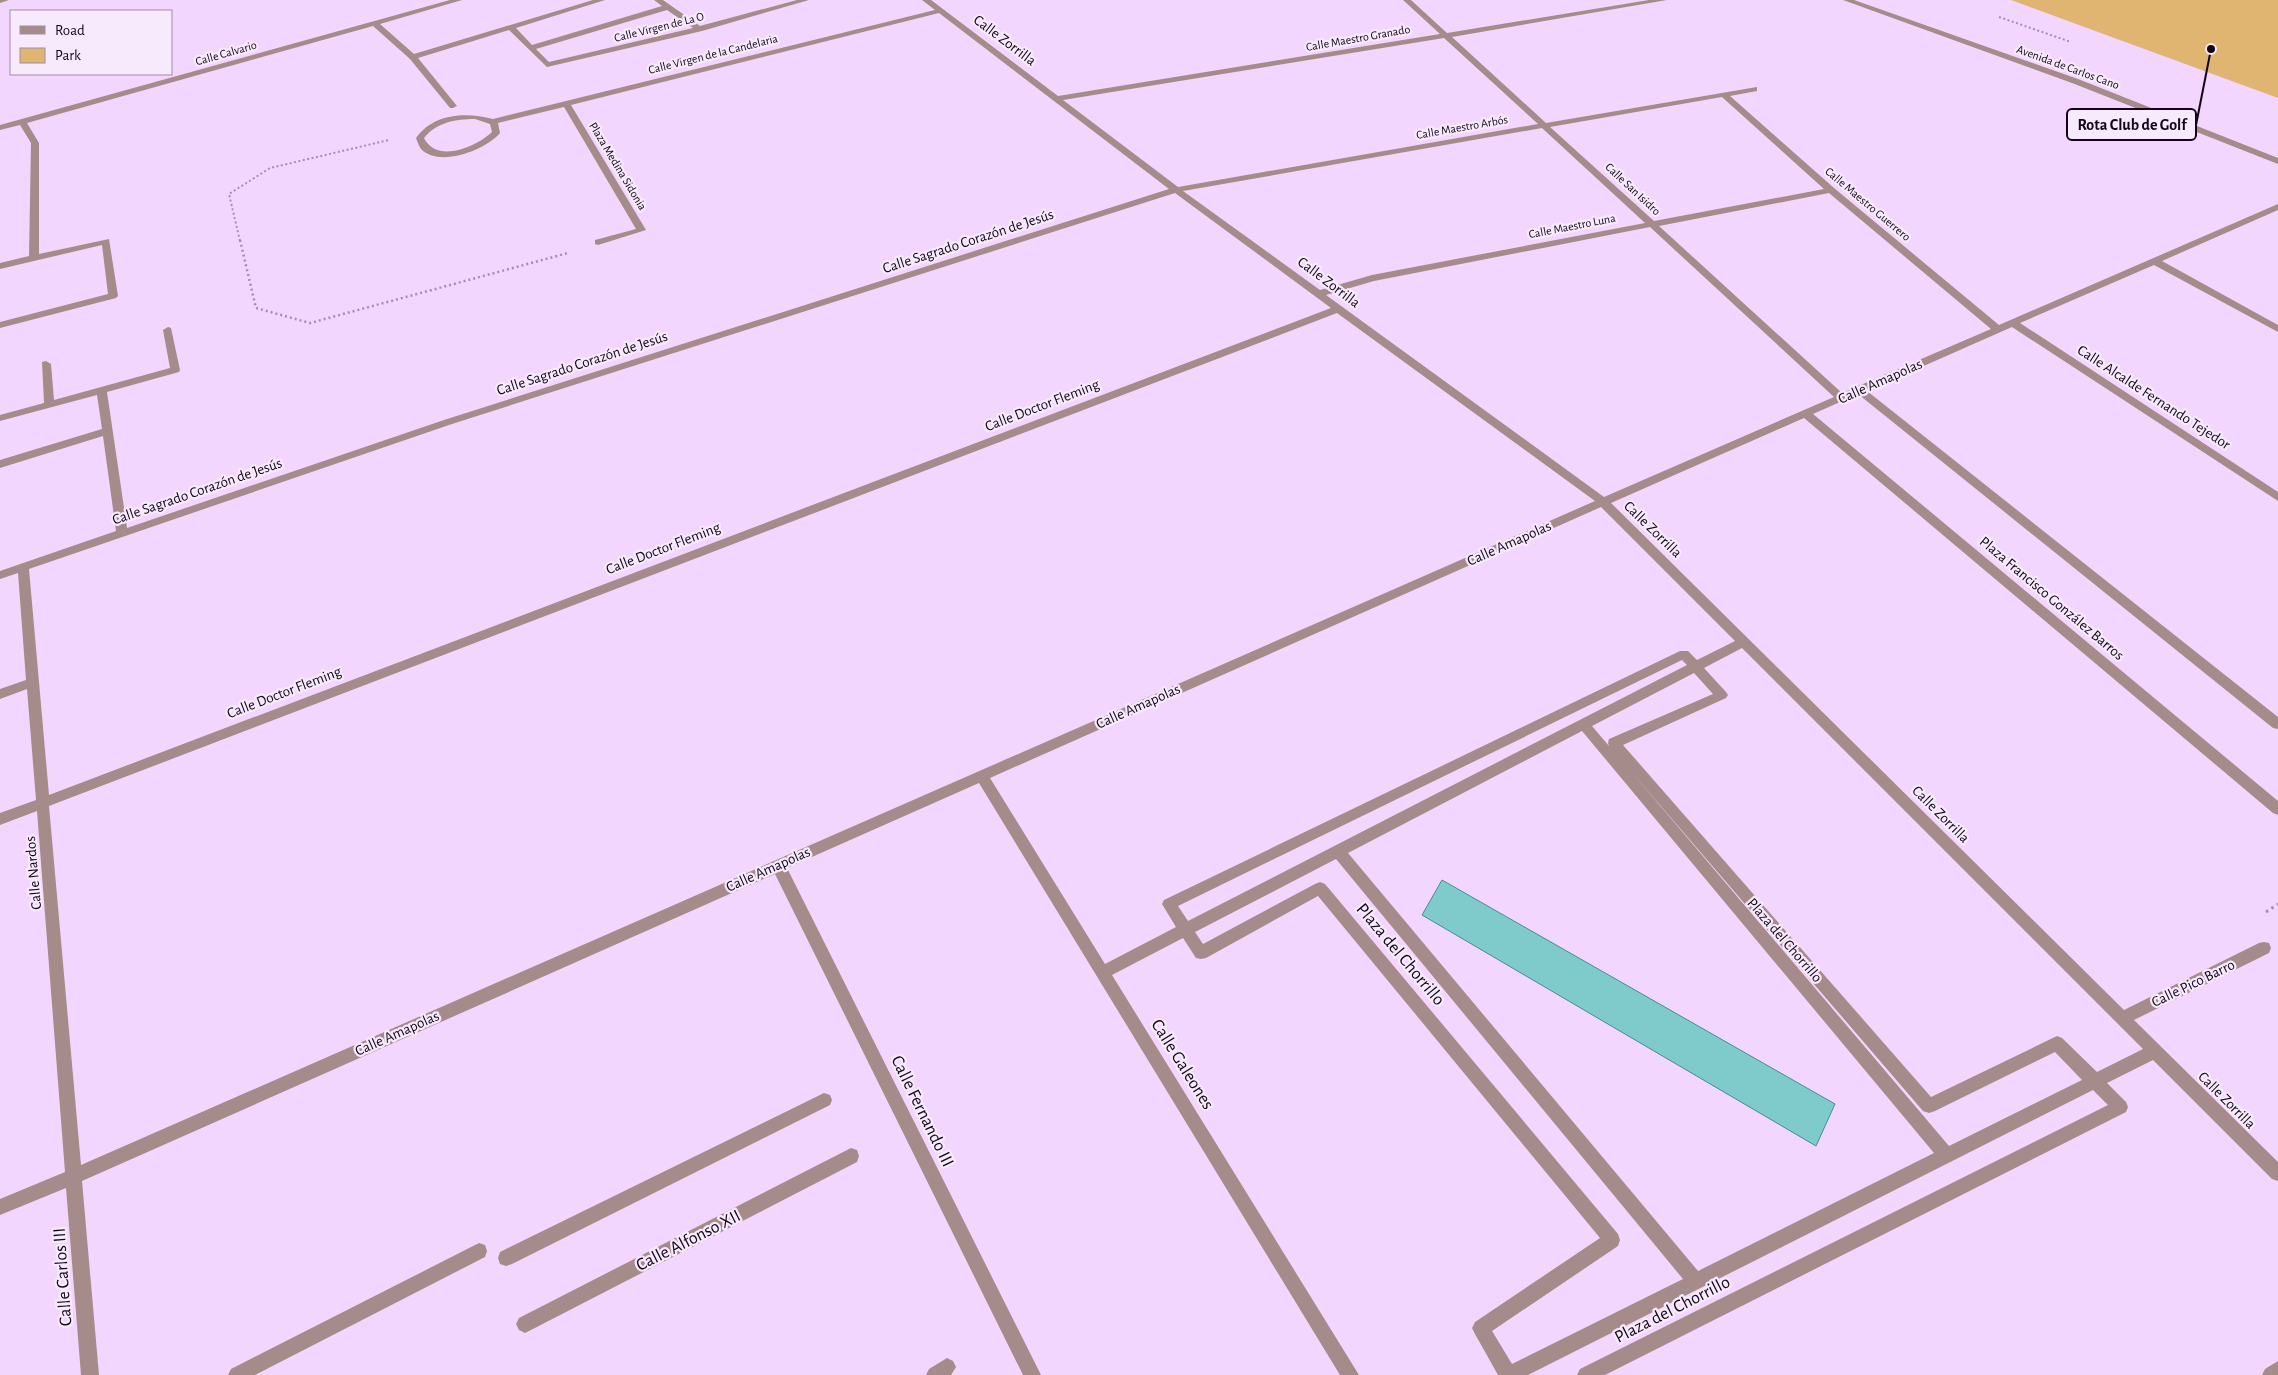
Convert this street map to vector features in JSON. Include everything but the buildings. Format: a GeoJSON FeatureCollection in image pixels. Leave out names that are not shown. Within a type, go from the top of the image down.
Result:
{"type":"FeatureCollection","features":[{"type":"Feature","properties":{"kind":"street"},"geometry":{"type":"LineString","coordinates":[[0,1],[5,0]]}},
{"type":"Feature","properties":{"kind":"street","name":"Calle Calvario"},"geometry":{"type":"LineString","coordinates":[[0,128],[374,23],[440,2],[458,0]]}},
{"type":"Feature","properties":{"kind":"street"},"geometry":{"type":"LineString","coordinates":[[413,57],[601,0]]}},
{"type":"Feature","properties":{"kind":"street"},"geometry":{"type":"LineString","coordinates":[[658,0],[699,29]]}},
{"type":"Feature","properties":{"kind":"street","name":"Calle Virgen de La O"},"geometry":{"type":"LineString","coordinates":[[531,48],[547,65],[699,29],[805,0]]}},
{"type":"Feature","properties":{"kind":"street","name":"Calle Zorrilla"},"geometry":{"type":"LineString","coordinates":[[926,0],[1176,190],[1602,502],[1745,641],[2278,1173]]}},
{"type":"Feature","properties":{"kind":"street","name":"Calle San Isidro"},"geometry":{"type":"LineString","coordinates":[[1407,0],[1841,398]]}},
{"type":"Feature","properties":{"kind":"street","name":"Calle Maestro Granado"},"geometry":{"type":"LineString","coordinates":[[1057,100],[1445,34],[1663,0]]}},
{"type":"Feature","properties":{"kind":"street","name":"Avenida de Carlos Cano"},"geometry":{"type":"LineString","coordinates":[[1847,0],[2075,81],[2278,161]]}},
{"type":"Feature","properties":{"kind":"street"},"geometry":{"type":"LineString","coordinates":[[510,27],[531,48],[668,7]]}},
{"type":"Feature","properties":{"kind":"street","name":"Calle Virgen de la Candelaria"},"geometry":{"type":"LineString","coordinates":[[424,132],[435,124],[452,118],[475,117],[492,122],[940,11]]}},
{"type":"Feature","properties":{"kind":"street"},"geometry":{"type":"LineString","coordinates":[[374,23],[413,57],[453,106]]}},
{"type":"Feature","properties":{"kind":"street","name":"Calle Maestro Arbós"},"geometry":{"type":"LineString","coordinates":[[1176,190],[1754,89]]}},
{"type":"Feature","properties":{"kind":"street","name":"Calle Maestro Guerrero"},"geometry":{"type":"LineString","coordinates":[[1724,95],[1831,190],[1998,329]]}},
{"type":"Feature","properties":{"kind":"street","name":"Plaza Medina Sidonia"},"geometry":{"type":"LineString","coordinates":[[566,103],[641,230],[598,242]]}},
{"type":"Feature","properties":{"kind":"street"},"geometry":{"type":"LineString","coordinates":[[22,122],[35,143],[34,258]]}},
{"type":"Feature","properties":{"kind":"street"},"geometry":{"type":"LineString","coordinates":[[424,132],[420,138],[425,149],[434,153],[459,153],[483,145],[491,139],[496,133],[496,127],[492,122]]}},
{"type":"Feature","properties":{"kind":"street","name":"Calle Sagrado Corazón de Jesús"},"geometry":{"type":"LineString","coordinates":[[0,575],[448,422],[1176,190]]}},
{"type":"Feature","properties":{"kind":"street","name":"Calle Maestro Luna"},"geometry":{"type":"LineString","coordinates":[[1318,294],[1372,278],[1831,190]]}},
{"type":"Feature","properties":{"kind":"street","name":"Calle Amapolas"},"geometry":{"type":"LineString","coordinates":[[0,1208],[778,864],[2278,207]]}},
{"type":"Feature","properties":{"kind":"street"},"geometry":{"type":"LineString","coordinates":[[0,266],[106,240],[113,296],[0,325]]}},
{"type":"Feature","properties":{"kind":"street"},"geometry":{"type":"LineString","coordinates":[[2154,261],[2278,329]]}},
{"type":"Feature","properties":{"kind":"street","name":"Calle Doctor Fleming"},"geometry":{"type":"LineString","coordinates":[[0,819],[1338,309]]}},
{"type":"Feature","properties":{"kind":"street","name":"Calle Alcalde Fernando Tejedor"},"geometry":{"type":"LineString","coordinates":[[2013,323],[2278,496]]}},
{"type":"Feature","properties":{"kind":"street"},"geometry":{"type":"LineString","coordinates":[[0,418],[174,370],[168,330]]}},
{"type":"Feature","properties":{"kind":"street"},"geometry":{"type":"LineString","coordinates":[[46,364],[49,404]]}},
{"type":"Feature","properties":{"kind":"street"},"geometry":{"type":"LineString","coordinates":[[102,390],[122,533]]}},
{"type":"Feature","properties":{"kind":"street"},"geometry":{"type":"LineString","coordinates":[[1859,390],[2278,724]]}},
{"type":"Feature","properties":{"kind":"street","name":"Plaza Francisco González Barros"},"geometry":{"type":"LineString","coordinates":[[1805,413],[2278,809]]}},
{"type":"Feature","properties":{"kind":"street"},"geometry":{"type":"LineString","coordinates":[[0,464],[108,431]]}},
{"type":"Feature","properties":{"kind":"street","name":"Calle Nardos"},"geometry":{"type":"LineString","coordinates":[[23,567],[75,1176]]}},
{"type":"Feature","properties":{"kind":"street"},"geometry":{"type":"LineString","coordinates":[[1103,972],[1745,641]]}},
{"type":"Feature","properties":{"kind":"street","name":"Plaza del Chorrillo"},"geometry":{"type":"LineString","coordinates":[[1586,1375],[2120,1107],[2096,1082],[2057,1043],[1929,1106],[1614,743],[1722,695],[1684,654],[1169,904],[1201,953],[1320,888],[1612,1240],[1481,1328],[1508,1375],[1946,1155],[2096,1082],[2155,1051]]}},
{"type":"Feature","properties":{"kind":"street"},"geometry":{"type":"LineString","coordinates":[[0,694],[33,682]]}},
{"type":"Feature","properties":{"kind":"street","name":"Plaza del Chorrillo"},"geometry":{"type":"LineString","coordinates":[[1583,724],[1946,1155]]}},
{"type":"Feature","properties":{"kind":"street","name":"Calle Galeones"},"geometry":{"type":"LineString","coordinates":[[981,775],[1350,1375]]}},
{"type":"Feature","properties":{"kind":"street","name":"Plaza del Chorrillo"},"geometry":{"type":"LineString","coordinates":[[1338,851],[1696,1282]]}},
{"type":"Feature","properties":{"kind":"street","name":"Calle Fernando III"},"geometry":{"type":"LineString","coordinates":[[778,864],[1032,1375]]}},
{"type":"Feature","properties":{"kind":"street","name":"Calle Pico Barro"},"geometry":{"type":"LineString","coordinates":[[2122,1018],[2264,948]]}},
{"type":"Feature","properties":{"kind":"street"},"geometry":{"type":"LineString","coordinates":[[506,1258],[824,1100]]}},
{"type":"Feature","properties":{"kind":"street","name":"Calle Alfonso XII"},"geometry":{"type":"LineString","coordinates":[[525,1324],[851,1156]]}},
{"type":"Feature","properties":{"kind":"street","name":"Calle Carlos III"},"geometry":{"type":"LineString","coordinates":[[75,1176],[90,1375]]}},
{"type":"Feature","properties":{"kind":"street"},"geometry":{"type":"LineString","coordinates":[[237,1375],[479,1251]]}},
{"type":"Feature","properties":{"kind":"street"},"geometry":{"type":"LineString","coordinates":[[2271,1375],[2278,1370]]}},
{"type":"Feature","properties":{"kind":"path"},"geometry":{"type":"LineString","coordinates":[[424,132],[270,168],[230,194],[256,308],[310,323],[553,259],[598,242]]}},
{"type":"Feature","properties":{"kind":"green space"},"geometry":{"type":"Polygon","coordinates":[[[2011,0],[2278,0],[2278,98],[2011,0]]]}},
{"type":"Feature","properties":{"kind":"place","name":"Rota Club de Golf"},"geometry":{"type":"Point","coordinates":[2211,49]}}]}
